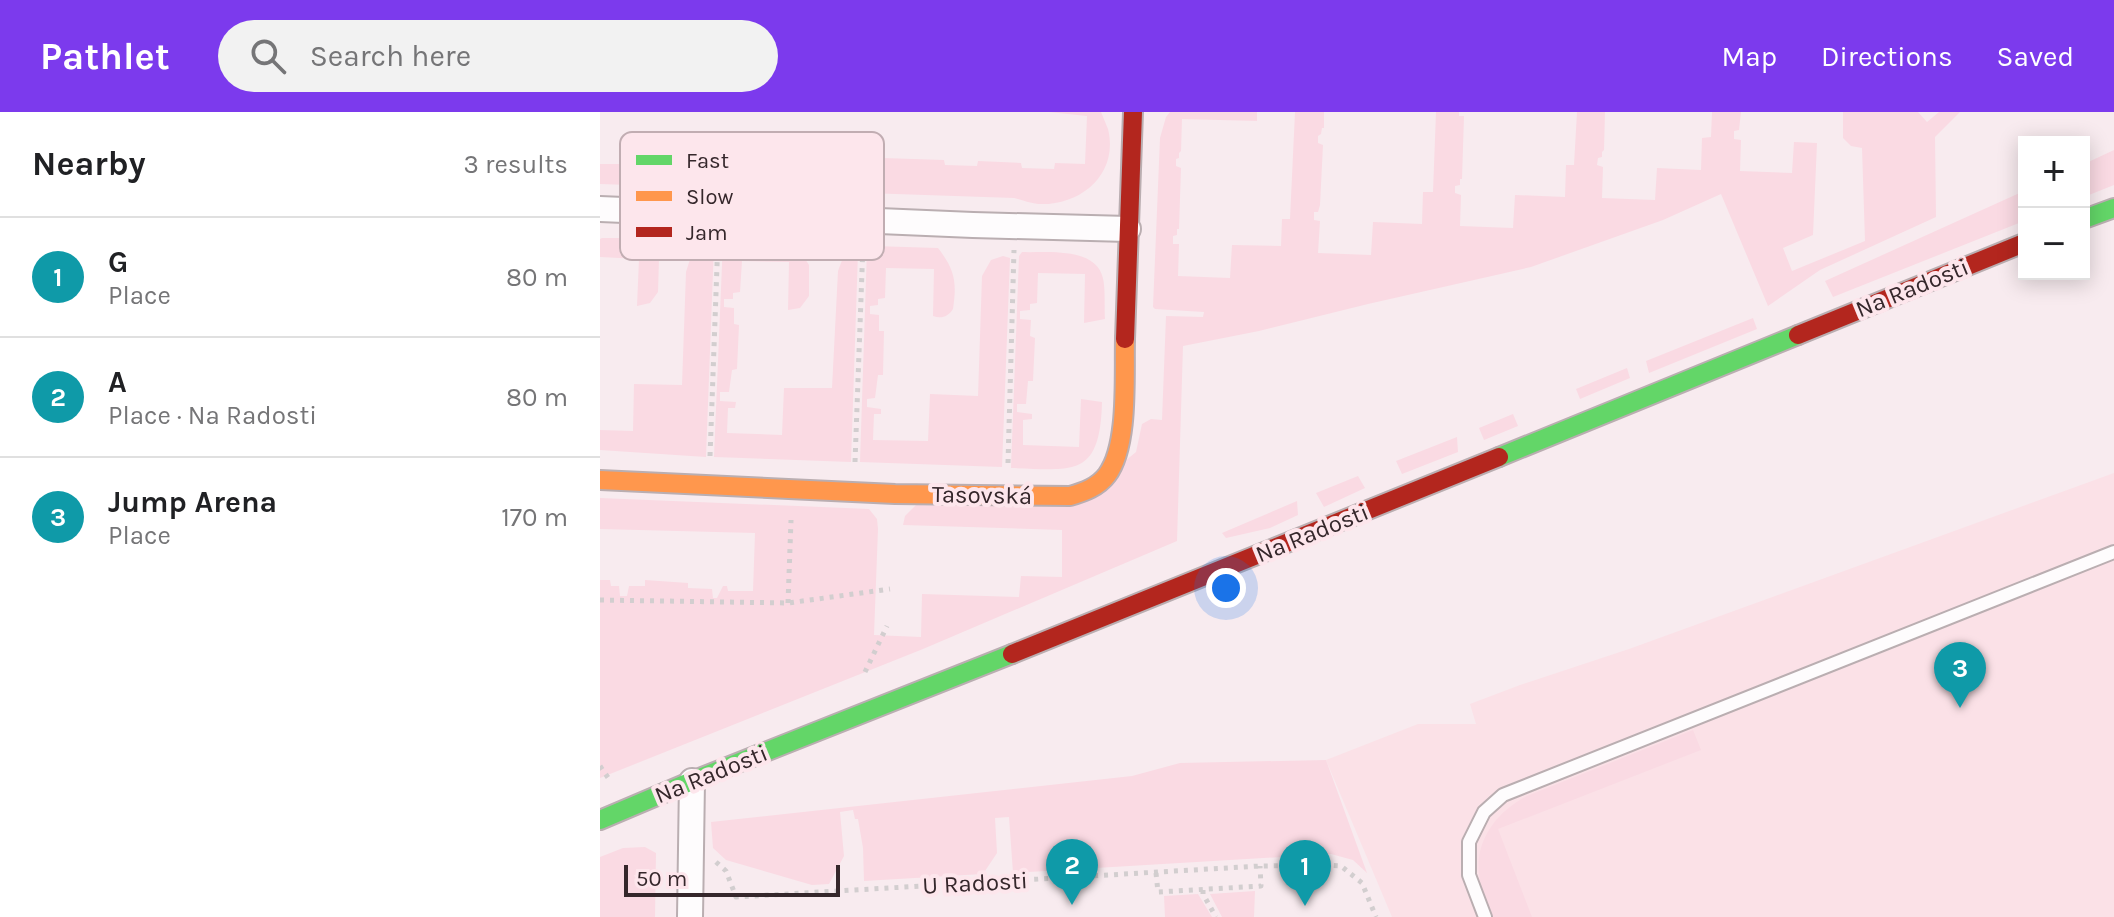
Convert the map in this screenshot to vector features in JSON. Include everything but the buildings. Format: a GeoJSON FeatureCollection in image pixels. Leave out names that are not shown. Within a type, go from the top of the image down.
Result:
{"type":"FeatureCollection","features":[{"type":"Feature","properties":{"kind":"main road","name":"Tasovská"},"geometry":{"type":"LineString","coordinates":[[600,480],[895,494],[1070,496],[1101,483],[1114,467],[1122,432],[1133,112]]}},
{"type":"Feature","properties":{"kind":"main road"},"geometry":{"type":"LineString","coordinates":[[2090,217],[2114,208]]}},
{"type":"Feature","properties":{"kind":"main road","name":"Na Radosti"},"geometry":{"type":"LineString","coordinates":[[600,820],[1125,610],[2018,245]]}},
{"type":"Feature","properties":{"kind":"street"},"geometry":{"type":"LineString","coordinates":[[600,209],[620,210]]}},
{"type":"Feature","properties":{"kind":"street"},"geometry":{"type":"LineString","coordinates":[[884,221],[1128,229]]}},
{"type":"Feature","properties":{"kind":"street"},"geometry":{"type":"LineString","coordinates":[[690,917],[692,781]]}},
{"type":"Feature","properties":{"kind":"lane"},"geometry":{"type":"LineString","coordinates":[[1485,917],[1469,875],[1469,842],[1484,812],[1503,795],[2114,552]]}},
{"type":"Feature","properties":{"kind":"path"},"geometry":{"type":"LineString","coordinates":[[1007,472],[1014,249]]}},
{"type":"Feature","properties":{"kind":"path"},"geometry":{"type":"LineString","coordinates":[[710,461],[717,260]]}},
{"type":"Feature","properties":{"kind":"path"},"geometry":{"type":"LineString","coordinates":[[855,467],[862,260]]}},
{"type":"Feature","properties":{"kind":"path"},"geometry":{"type":"LineString","coordinates":[[788,603],[791,519]]}},
{"type":"Feature","properties":{"kind":"path"},"geometry":{"type":"LineString","coordinates":[[600,600],[788,603],[890,589]]}},
{"type":"Feature","properties":{"kind":"path"},"geometry":{"type":"LineString","coordinates":[[865,672],[887,626]]}},
{"type":"Feature","properties":{"kind":"path"},"geometry":{"type":"LineString","coordinates":[[600,766],[607,776]]}},
{"type":"Feature","properties":{"kind":"path","name":"U Radosti"},"geometry":{"type":"LineString","coordinates":[[709,856],[726,871],[736,897],[1260,866],[1341,866],[1362,883],[1376,917]]}},
{"type":"Feature","properties":{"kind":"path"},"geometry":{"type":"LineString","coordinates":[[1156,873],[1158,892],[1203,890],[1261,886],[1260,866]]}},
{"type":"Feature","properties":{"kind":"path"},"geometry":{"type":"LineString","coordinates":[[1203,890],[1216,917]]}},
{"type":"Feature","properties":{"kind":"shaded area"},"geometry":{"type":"Polygon","coordinates":[[[1049,112],[1101,112],[1108,129],[1108,160],[1102,173],[1082,193],[1069,199],[1038,204],[1014,198],[884,194],[884,158],[944,160],[945,165],[977,166],[978,161],[1021,163],[1022,168],[1054,169],[1055,163],[1085,164],[1087,116],[1049,112]]]}},
{"type":"Feature","properties":{"kind":"shaded area"},"geometry":{"type":"Polygon","coordinates":[[[1170,112],[1257,112],[1257,121],[1182,119],[1181,151],[1176,159],[1176,166],[1181,168],[1179,229],[1173,236],[1173,244],[1179,244],[1178,276],[1230,278],[1232,245],[1281,246],[1282,219],[1290,219],[1295,112],[1324,112],[1324,128],[1318,136],[1318,143],[1323,145],[1320,205],[1318,212],[1314,212],[1314,220],[1320,221],[1318,253],[1371,255],[1373,222],[1422,224],[1423,192],[1433,192],[1436,112],[1459,112],[1459,116],[1464,116],[1462,179],[1460,185],[1455,186],[1455,193],[1461,195],[1460,226],[1513,228],[1515,195],[1565,197],[1566,165],[1574,165],[1577,112],[1605,112],[1604,150],[1597,165],[1603,167],[1602,198],[1655,200],[1657,168],[1701,170],[1702,138],[1711,137],[1712,112],[1741,112],[1739,130],[1734,131],[1734,139],[1741,140],[1740,171],[1792,173],[1794,142],[1817,143],[1813,235],[1783,248],[1792,271],[1865,241],[1862,148],[1851,146],[1843,138],[1843,112],[1918,112],[1927,122],[1939,112],[1960,112],[1935,137],[1936,217],[1820,270],[1768,306],[1721,194],[1663,220],[1531,267],[1183,346],[1177,541],[923,649],[600,778],[600,580],[610,580],[611,586],[619,586],[620,596],[627,596],[629,586],[645,586],[645,580],[688,583],[688,588],[712,589],[713,598],[717,598],[723,586],[727,586],[728,591],[753,591],[755,533],[600,529],[600,498],[869,509],[877,519],[878,529],[874,635],[921,637],[922,594],[1019,597],[1021,576],[1062,577],[1062,530],[903,525],[905,516],[916,505],[1069,507],[1136,452],[1142,424],[1151,419],[1162,420],[1166,316],[1203,317],[1204,312],[1153,307],[1160,138],[1170,112]]]}},
{"type":"Feature","properties":{"kind":"shaded area"},"geometry":{"type":"Polygon","coordinates":[[[2114,150],[2114,185],[2090,195],[2090,161],[2114,150]]]}},
{"type":"Feature","properties":{"kind":"shaded area"},"geometry":{"type":"Polygon","coordinates":[[[600,164],[620,164],[620,185],[600,184],[600,164]]]}},
{"type":"Feature","properties":{"kind":"shaded area"},"geometry":{"type":"Polygon","coordinates":[[[2018,194],[2018,223],[1833,297],[1825,281],[2018,194]]]}},
{"type":"Feature","properties":{"kind":"shaded area"},"geometry":{"type":"Polygon","coordinates":[[[620,238],[620,258],[600,257],[600,239],[620,238]]]}},
{"type":"Feature","properties":{"kind":"shaded area"},"geometry":{"type":"Polygon","coordinates":[[[884,246],[938,248],[951,270],[955,291],[953,309],[944,317],[933,316],[934,269],[886,268],[885,298],[878,299],[878,305],[870,306],[870,314],[879,315],[879,331],[884,331],[883,375],[878,375],[875,398],[867,399],[867,407],[881,409],[881,414],[874,414],[873,440],[928,441],[930,394],[978,396],[982,276],[991,260],[1003,256],[1010,258],[1002,467],[860,462],[867,260],[884,260],[884,246]]]}},
{"type":"Feature","properties":{"kind":"shaded area"},"geometry":{"type":"Polygon","coordinates":[[[1022,252],[1079,256],[1097,266],[1102,275],[1105,319],[1084,323],[1085,274],[1038,273],[1037,303],[1030,304],[1030,310],[1020,311],[1020,319],[1031,320],[1030,336],[1035,338],[1033,381],[1028,381],[1026,404],[1017,404],[1017,412],[1032,414],[1032,419],[1023,420],[1023,445],[1079,447],[1081,399],[1102,402],[1096,445],[1089,457],[1067,468],[1011,468],[1019,256],[1022,252]]]}},
{"type":"Feature","properties":{"kind":"shaded area"},"geometry":{"type":"Polygon","coordinates":[[[639,260],[659,260],[658,292],[650,303],[637,306],[639,260]]]}},
{"type":"Feature","properties":{"kind":"shaded area"},"geometry":{"type":"Polygon","coordinates":[[[690,260],[713,260],[706,457],[600,450],[600,430],[633,431],[634,384],[682,385],[686,272],[690,260]]]}},
{"type":"Feature","properties":{"kind":"shaded area"},"geometry":{"type":"Polygon","coordinates":[[[722,260],[806,260],[809,265],[809,296],[800,308],[788,310],[789,262],[742,261],[740,292],[733,293],[733,299],[724,299],[724,307],[734,308],[734,324],[739,325],[737,369],[732,370],[729,392],[720,392],[720,401],[736,402],[735,408],[728,408],[727,433],[782,435],[784,388],[832,388],[838,271],[842,260],[858,260],[851,462],[714,457],[722,260]]]}},
{"type":"Feature","properties":{"kind":"shaded area"},"geometry":{"type":"Polygon","coordinates":[[[1753,318],[1757,329],[1649,373],[1646,361],[1753,318]]]}},
{"type":"Feature","properties":{"kind":"shaded area"},"geometry":{"type":"Polygon","coordinates":[[[1627,368],[1630,378],[1580,399],[1576,389],[1627,368]]]}},
{"type":"Feature","properties":{"kind":"shaded area"},"geometry":{"type":"Polygon","coordinates":[[[1513,414],[1518,426],[1484,440],[1479,428],[1513,414]]]}},
{"type":"Feature","properties":{"kind":"shaded area"},"geometry":{"type":"Polygon","coordinates":[[[1457,437],[1458,452],[1402,474],[1396,461],[1457,437]]]}},
{"type":"Feature","properties":{"kind":"shaded area"},"geometry":{"type":"Polygon","coordinates":[[[2114,473],[2114,917],[1392,917],[1326,760],[1418,724],[1476,724],[1470,704],[2114,473]]]}},
{"type":"Feature","properties":{"kind":"shaded area"},"geometry":{"type":"Polygon","coordinates":[[[1358,476],[1365,488],[1324,507],[1316,493],[1358,476]]]}},
{"type":"Feature","properties":{"kind":"shaded area"},"geometry":{"type":"Polygon","coordinates":[[[1297,501],[1298,515],[1270,528],[1226,538],[1222,533],[1297,501]]]}},
{"type":"Feature","properties":{"kind":"shaded area"},"geometry":{"type":"Polygon","coordinates":[[[1693,730],[1701,750],[1498,829],[1532,917],[1492,917],[1481,885],[1479,861],[1485,838],[1498,818],[1527,796],[1693,730]]]}},
{"type":"Feature","properties":{"kind":"shaded area"},"geometry":{"type":"Polygon","coordinates":[[[1326,760],[1367,873],[1353,860],[1331,854],[1013,873],[1009,817],[995,818],[997,853],[983,874],[864,881],[863,848],[858,819],[855,819],[853,810],[840,812],[844,856],[829,884],[812,885],[726,860],[713,848],[711,822],[1132,776],[1180,763],[1326,760]]]}},
{"type":"Feature","properties":{"kind":"shaded area"},"geometry":{"type":"Polygon","coordinates":[[[645,847],[656,853],[655,917],[600,917],[600,857],[623,848],[645,847]]]}},
{"type":"Feature","properties":{"kind":"shaded area"},"geometry":{"type":"Polygon","coordinates":[[[1255,891],[1254,917],[1222,917],[1210,894],[1255,891]]]}},
{"type":"Feature","properties":{"kind":"shaded area"},"geometry":{"type":"Polygon","coordinates":[[[1198,894],[1212,917],[1165,917],[1164,896],[1198,894]]]}},
{"type":"Feature","properties":{"kind":"traffic: fast"},"geometry":{"type":"LineString","coordinates":[[2090,217],[2114,208]]}},
{"type":"Feature","properties":{"kind":"traffic: fast"},"geometry":{"type":"LineString","coordinates":[[1499,457],[1798,335]]}},
{"type":"Feature","properties":{"kind":"traffic: fast"},"geometry":{"type":"LineString","coordinates":[[600,820],[1012,654]]}},
{"type":"Feature","properties":{"kind":"traffic: slow"},"geometry":{"type":"LineString","coordinates":[[600,480],[895,494],[1070,496],[1099,483],[1114,462],[1124,410],[1125,339]]}},
{"type":"Feature","properties":{"kind":"traffic: jam"},"geometry":{"type":"LineString","coordinates":[[1125,339],[1133,112]]}},
{"type":"Feature","properties":{"kind":"traffic: jam"},"geometry":{"type":"LineString","coordinates":[[1798,335],[2018,245]]}},
{"type":"Feature","properties":{"kind":"traffic: jam"},"geometry":{"type":"LineString","coordinates":[[1012,654],[1499,457]]}},
{"type":"Feature","properties":{"kind":"place","name":"Jump Arena"},"geometry":{"type":"Point","coordinates":[1960,708]}},
{"type":"Feature","properties":{"kind":"place","name":"A"},"geometry":{"type":"Point","coordinates":[1072,905]}},
{"type":"Feature","properties":{"kind":"place","name":"G"},"geometry":{"type":"Point","coordinates":[1305,906]}}]}
